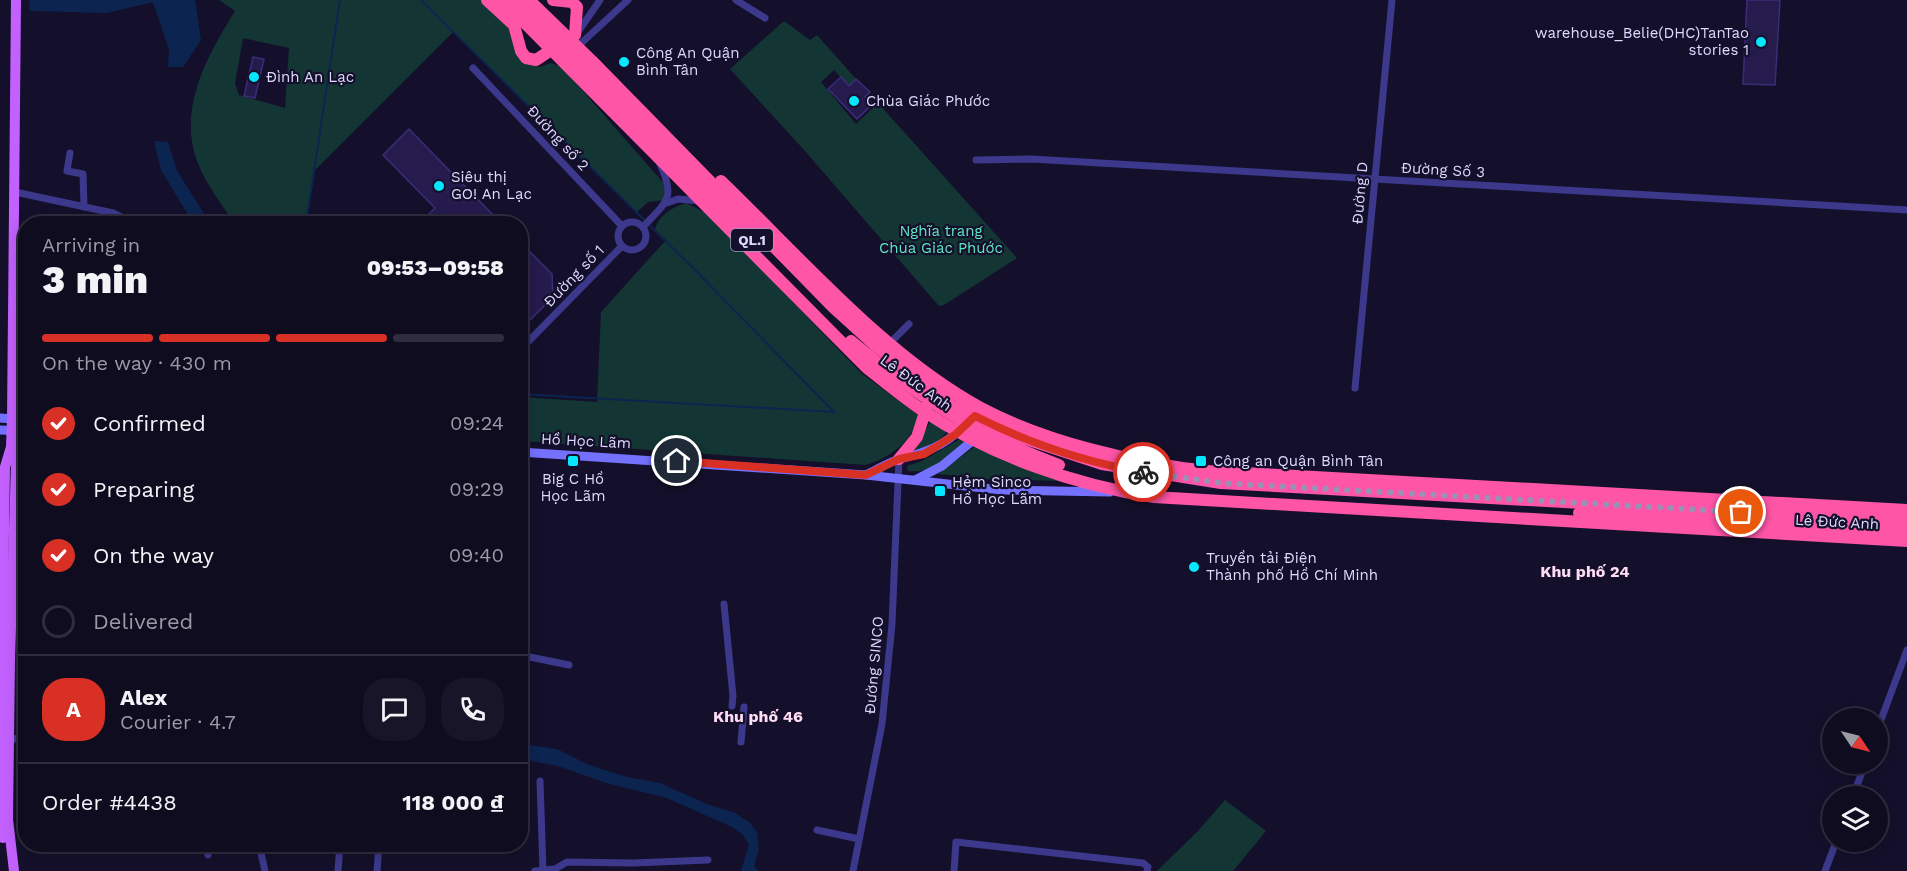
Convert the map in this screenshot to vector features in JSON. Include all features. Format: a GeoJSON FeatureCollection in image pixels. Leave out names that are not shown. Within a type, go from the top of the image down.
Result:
{"type":"FeatureCollection","features":[{"type":"Feature","properties":{"kind":"highway"},"geometry":{"type":"LineString","coordinates":[[487,0],[514,25],[521,51],[526,58],[536,60],[551,50]]}},
{"type":"Feature","properties":{"kind":"highway","name":"QL.1"},"geometry":{"type":"LineString","coordinates":[[502,0],[544,22]]}},
{"type":"Feature","properties":{"kind":"highway","name":"QL.1"},"geometry":{"type":"LineString","coordinates":[[516,0],[544,22]]}},
{"type":"Feature","properties":{"kind":"highway","name":"QL.1"},"geometry":{"type":"LineString","coordinates":[[529,0],[544,22]]}},
{"type":"Feature","properties":{"kind":"highway","name":"QL.1"},"geometry":{"type":"LineString","coordinates":[[540,0],[544,22]]}},
{"type":"Feature","properties":{"kind":"highway"},"geometry":{"type":"LineString","coordinates":[[553,0],[572,2],[577,7],[576,42]]}},
{"type":"Feature","properties":{"kind":"highway","name":"Lê Đức Anh"},"geometry":{"type":"LineString","coordinates":[[544,22],[551,50],[867,368],[926,406],[971,420],[985,428],[1102,464],[1221,483],[1907,521]]}},
{"type":"Feature","properties":{"kind":"highway","name":"Lê Đức Anh"},"geometry":{"type":"LineString","coordinates":[[544,22],[576,42],[833,307],[862,334],[910,374],[1011,447],[1088,476],[1136,488],[1826,531],[1907,541]]}},
{"type":"Feature","properties":{"kind":"highway","name":"Lê Đức Anh"},"geometry":{"type":"LineString","coordinates":[[544,22],[849,340],[926,406]]}},
{"type":"Feature","properties":{"kind":"highway","name":"Lê Đức Anh"},"geometry":{"type":"LineString","coordinates":[[666,136],[689,150],[890,344],[926,372],[971,420]]}},
{"type":"Feature","properties":{"kind":"highway"},"geometry":{"type":"LineString","coordinates":[[899,459],[917,437],[926,406]]}},
{"type":"Feature","properties":{"kind":"highway","name":"Lê Đức Anh"},"geometry":{"type":"LineString","coordinates":[[985,428],[1007,456],[1122,492],[1203,501],[1826,531],[1907,530]]}},
{"type":"Feature","properties":{"kind":"highway","name":"Lê Đức Anh"},"geometry":{"type":"LineString","coordinates":[[985,428],[1097,450],[1136,461],[1187,469],[1907,510]]}},
{"type":"Feature","properties":{"kind":"highway"},"geometry":{"type":"LineString","coordinates":[[1122,492],[1136,488]]}},
{"type":"Feature","properties":{"kind":"main road"},"geometry":{"type":"LineString","coordinates":[[0,782],[3,762],[9,564],[6,461],[11,447],[12,431],[16,0]]}},
{"type":"Feature","properties":{"kind":"main road"},"geometry":{"type":"LineString","coordinates":[[0,418],[18,419]]}},
{"type":"Feature","properties":{"kind":"main road","name":"Hồ Học Lãm"},"geometry":{"type":"LineString","coordinates":[[866,475],[899,459],[924,454],[971,420]]}},
{"type":"Feature","properties":{"kind":"main road","name":"Hồ Học Lãm"},"geometry":{"type":"LineString","coordinates":[[915,480],[942,466],[985,428]]}},
{"type":"Feature","properties":{"kind":"main road"},"geometry":{"type":"LineString","coordinates":[[0,430],[18,431]]}},
{"type":"Feature","properties":{"kind":"main road","name":"Hồ Học Lãm"},"geometry":{"type":"LineString","coordinates":[[528,453],[866,475],[1002,490],[1122,492]]}},
{"type":"Feature","properties":{"kind":"main road"},"geometry":{"type":"LineString","coordinates":[[7,605],[9,741],[3,762],[14,871]]}},
{"type":"Feature","properties":{"kind":"main road"},"geometry":{"type":"LineString","coordinates":[[0,788],[2,832],[8,871]]}},
{"type":"Feature","properties":{"kind":"street"},"geometry":{"type":"LineString","coordinates":[[576,42],[600,0]]}},
{"type":"Feature","properties":{"kind":"street"},"geometry":{"type":"LineString","coordinates":[[576,42],[628,0]]}},
{"type":"Feature","properties":{"kind":"street"},"geometry":{"type":"LineString","coordinates":[[736,0],[765,18]]}},
{"type":"Feature","properties":{"kind":"street","name":"Đường D"},"geometry":{"type":"LineString","coordinates":[[1355,388],[1392,0]]}},
{"type":"Feature","properties":{"kind":"street","name":"Đường số 2"},"geometry":{"type":"LineString","coordinates":[[473,68],[622,226]]}},
{"type":"Feature","properties":{"kind":"street"},"geometry":{"type":"LineString","coordinates":[[70,153],[67,171],[83,174],[84,207]]}},
{"type":"Feature","properties":{"kind":"street"},"geometry":{"type":"LineString","coordinates":[[643,227],[664,204],[669,190],[669,183],[656,156]]}},
{"type":"Feature","properties":{"kind":"street","name":"Đường Số 3"},"geometry":{"type":"LineString","coordinates":[[976,160],[1031,159],[1907,210]]}},
{"type":"Feature","properties":{"kind":"street"},"geometry":{"type":"LineString","coordinates":[[15,192],[119,216]]}},
{"type":"Feature","properties":{"kind":"street"},"geometry":{"type":"LineString","coordinates":[[664,204],[678,199],[702,201]]}},
{"type":"Feature","properties":{"kind":"street"},"geometry":{"type":"LineString","coordinates":[[630,222],[643,227],[646,235],[643,245],[635,250],[622,246],[618,234],[622,226],[630,222]]}},
{"type":"Feature","properties":{"kind":"street","name":"Đường số 1"},"geometry":{"type":"LineString","coordinates":[[528,342],[622,246]]}},
{"type":"Feature","properties":{"kind":"street"},"geometry":{"type":"LineString","coordinates":[[890,344],[909,324]]}},
{"type":"Feature","properties":{"kind":"street","name":"Đường SINCO"},"geometry":{"type":"LineString","coordinates":[[853,871],[882,724],[892,624],[899,459]]}},
{"type":"Feature","properties":{"kind":"street"},"geometry":{"type":"LineString","coordinates":[[7,605],[18,603]]}},
{"type":"Feature","properties":{"kind":"street"},"geometry":{"type":"LineString","coordinates":[[724,604],[732,705]]}},
{"type":"Feature","properties":{"kind":"street"},"geometry":{"type":"LineString","coordinates":[[1885,708],[1907,650]]}},
{"type":"Feature","properties":{"kind":"street"},"geometry":{"type":"LineString","coordinates":[[528,657],[569,665]]}},
{"type":"Feature","properties":{"kind":"street"},"geometry":{"type":"LineString","coordinates":[[741,742],[744,706]]}},
{"type":"Feature","properties":{"kind":"street"},"geometry":{"type":"LineString","coordinates":[[9,741],[18,738]]}},
{"type":"Feature","properties":{"kind":"street"},"geometry":{"type":"LineString","coordinates":[[540,781],[539,871],[555,869],[567,862],[708,860]]}},
{"type":"Feature","properties":{"kind":"street"},"geometry":{"type":"LineString","coordinates":[[817,830],[859,839]]}},
{"type":"Feature","properties":{"kind":"street"},"geometry":{"type":"LineString","coordinates":[[954,871],[956,842],[1143,863],[1148,867],[1147,871]]}},
{"type":"Feature","properties":{"kind":"street"},"geometry":{"type":"LineString","coordinates":[[262,852],[266,871]]}},
{"type":"Feature","properties":{"kind":"street"},"geometry":{"type":"LineString","coordinates":[[336,871],[337,852]]}},
{"type":"Feature","properties":{"kind":"street"},"geometry":{"type":"LineString","coordinates":[[377,871],[378,852]]}},
{"type":"Feature","properties":{"kind":"street"},"geometry":{"type":"LineString","coordinates":[[1825,871],[1832,852]]}},
{"type":"Feature","properties":{"kind":"green space"},"geometry":{"type":"Polygon","coordinates":[[[219,0],[483,0],[515,32],[521,61],[540,67],[551,63],[562,67],[667,187],[664,200],[648,202],[637,212],[453,32],[314,171],[307,216],[229,216],[200,168],[193,147],[191,127],[192,107],[197,86],[214,48],[235,11],[219,0]],[[243,38],[235,84],[239,95],[285,108],[289,48],[243,38]]]}},
{"type":"Feature","properties":{"kind":"green space","name":"Nghĩa trang Chùa Giác Phước"},"geometry":{"type":"Polygon","coordinates":[[[784,21],[810,40],[817,35],[856,79],[849,86],[834,70],[821,82],[856,124],[878,103],[1017,258],[939,306],[805,151],[730,69],[784,21]]]}},
{"type":"Feature","properties":{"kind":"green space"},"geometry":{"type":"Polygon","coordinates":[[[686,203],[708,214],[861,373],[918,415],[911,433],[899,448],[865,465],[528,441],[528,398],[597,402],[601,312],[666,240],[655,229],[663,216],[686,203]]]}},
{"type":"Feature","properties":{"kind":"green space"},"geometry":{"type":"Polygon","coordinates":[[[931,421],[948,430],[933,444],[912,450],[931,421]]]}},
{"type":"Feature","properties":{"kind":"green space"},"geometry":{"type":"Polygon","coordinates":[[[960,439],[964,442],[939,463],[925,470],[908,471],[907,466],[922,461],[960,439]]]}},
{"type":"Feature","properties":{"kind":"green space"},"geometry":{"type":"Polygon","coordinates":[[[977,445],[1060,481],[985,479],[938,474],[977,445]]]}},
{"type":"Feature","properties":{"kind":"green space"},"geometry":{"type":"Polygon","coordinates":[[[1225,800],[1266,831],[1233,871],[1157,871],[1198,831],[1225,800]]]}},
{"type":"Feature","properties":{"kind":"water"},"geometry":{"type":"Polygon","coordinates":[[[29,0],[195,0],[201,40],[183,67],[168,67],[169,50],[153,2],[107,13],[30,11],[29,0]]]}},
{"type":"Feature","properties":{"kind":"water"},"geometry":{"type":"Polygon","coordinates":[[[154,141],[168,142],[177,171],[206,216],[189,216],[161,170],[154,141]]]}},
{"type":"Feature","properties":{"kind":"water"},"geometry":{"type":"Polygon","coordinates":[[[528,745],[557,749],[589,765],[627,777],[660,783],[707,804],[735,813],[749,822],[757,832],[759,849],[754,866],[758,871],[741,871],[749,845],[742,834],[732,827],[667,798],[606,783],[558,766],[528,760],[528,745]]]}},
{"type":"Feature","properties":{"kind":"building","name":"warehouse_Belie(DHC)TanTao stories 1"},"geometry":{"type":"Polygon","coordinates":[[[1747,0],[1780,0],[1775,85],[1743,84],[1747,0]]]}},
{"type":"Feature","properties":{"kind":"building","name":"Đình An Lạc"},"geometry":{"type":"Polygon","coordinates":[[[253,57],[264,59],[255,98],[244,96],[253,57]]]}},
{"type":"Feature","properties":{"kind":"building","name":"Chùa Giác Phước"},"geometry":{"type":"Polygon","coordinates":[[[841,77],[849,86],[856,79],[870,92],[865,97],[873,104],[857,119],[828,89],[841,77]]]}},
{"type":"Feature","properties":{"kind":"building","name":"Siêu thị GO! An Lạc"},"geometry":{"type":"Polygon","coordinates":[[[409,129],[494,216],[427,216],[435,208],[383,155],[409,129]]]}},
{"type":"Feature","properties":{"kind":"building","name":"Siêu thị GO! An Lạc"},"geometry":{"type":"Polygon","coordinates":[[[528,250],[552,274],[553,297],[528,322],[528,250]]]}},
{"type":"Feature","properties":{"kind":"waterway"},"geometry":{"type":"LineString","coordinates":[[307,216],[340,0]]}},
{"type":"Feature","properties":{"kind":"waterway"},"geometry":{"type":"LineString","coordinates":[[421,0],[694,269],[834,412]]}},
{"type":"Feature","properties":{"kind":"waterway"},"geometry":{"type":"LineString","coordinates":[[528,394],[834,412]]}},
{"type":"Feature","properties":{"kind":"way so far"},"geometry":{"type":"LineString","coordinates":[[1143,472],[1221,483],[1741,512]]}},
{"type":"Feature","properties":{"kind":"place","name":"warehouse_Belie(DHC)TanTao stories 1"},"geometry":{"type":"Point","coordinates":[1761,42]}},
{"type":"Feature","properties":{"kind":"place","name":"Công An Quận Bình Tân"},"geometry":{"type":"Point","coordinates":[624,62]}},
{"type":"Feature","properties":{"kind":"place","name":"Đình An Lạc"},"geometry":{"type":"Point","coordinates":[254,77]}},
{"type":"Feature","properties":{"kind":"place","name":"Chùa Giác Phước"},"geometry":{"type":"Point","coordinates":[854,101]}},
{"type":"Feature","properties":{"kind":"place","name":"Siêu thị GO! An Lạc"},"geometry":{"type":"Point","coordinates":[439,186]}},
{"type":"Feature","properties":{"kind":"place","name":"Big C Hồ Học Lãm"},"geometry":{"type":"Point","coordinates":[573,461]}},
{"type":"Feature","properties":{"kind":"place","name":"Công an Quận Bình Tân"},"geometry":{"type":"Point","coordinates":[1201,461]}},
{"type":"Feature","properties":{"kind":"place","name":"Hẻm Sinco Hồ Học Lãm"},"geometry":{"type":"Point","coordinates":[940,491]}},
{"type":"Feature","properties":{"kind":"place","name":"Truyền tải Điện Thành phố Hồ Chí Minh"},"geometry":{"type":"Point","coordinates":[1194,567]}},
{"type":"Feature","properties":{"kind":"district","name":"Khu phố 24"},"geometry":{"type":"Point","coordinates":[1585,571]}},
{"type":"Feature","properties":{"kind":"district","name":"Khu phố 46"},"geometry":{"type":"Point","coordinates":[758,716]}},
{"type":"Feature","properties":{"kind":"route"},"geometry":{"type":"LineString","coordinates":[[677,461],[866,475],[899,459],[924,454],[946,442],[975,416],[1008,433],[1069,454],[1102,464],[1143,472]]}}]}
